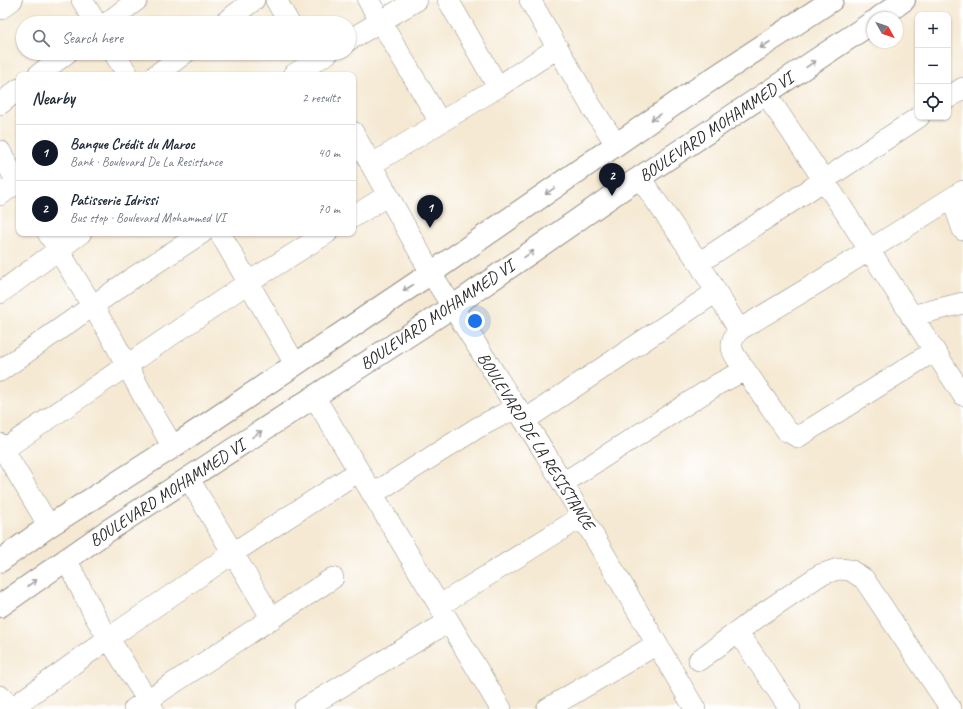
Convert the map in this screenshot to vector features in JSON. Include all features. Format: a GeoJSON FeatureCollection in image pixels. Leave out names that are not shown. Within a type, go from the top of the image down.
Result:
{"type":"FeatureCollection","features":[{"type":"Feature","properties":{"kind":"main road","name":"BOULEVARD MOHAMMED VI"},"geometry":{"type":"LineString","coordinates":[[0,561],[49,526],[173,447],[431,273],[616,144],[832,0]]}},
{"type":"Feature","properties":{"kind":"main road"},"geometry":{"type":"LineString","coordinates":[[887,12],[904,0]]}},
{"type":"Feature","properties":{"kind":"main road","name":"BOULEVARD MOHAMMED VI"},"geometry":{"type":"LineString","coordinates":[[0,606],[66,559],[452,307],[640,178],[867,26]]}},
{"type":"Feature","properties":{"kind":"street"},"geometry":{"type":"LineString","coordinates":[[0,9],[12,0]]}},
{"type":"Feature","properties":{"kind":"street"},"geometry":{"type":"LineString","coordinates":[[82,0],[92,16]]}},
{"type":"Feature","properties":{"kind":"street"},"geometry":{"type":"LineString","coordinates":[[116,16],[137,0]]}},
{"type":"Feature","properties":{"kind":"street"},"geometry":{"type":"LineString","coordinates":[[233,16],[254,0]]}},
{"type":"Feature","properties":{"kind":"street"},"geometry":{"type":"LineString","coordinates":[[276,0],[285,16]]}},
{"type":"Feature","properties":{"kind":"street"},"geometry":{"type":"LineString","coordinates":[[368,0],[440,122]]}},
{"type":"Feature","properties":{"kind":"street"},"geometry":{"type":"LineString","coordinates":[[356,36],[417,0]]}},
{"type":"Feature","properties":{"kind":"street"},"geometry":{"type":"LineString","coordinates":[[448,0],[498,87]]}},
{"type":"Feature","properties":{"kind":"street"},"geometry":{"type":"LineString","coordinates":[[530,0],[557,48],[616,144]]}},
{"type":"Feature","properties":{"kind":"street"},"geometry":{"type":"LineString","coordinates":[[371,165],[498,87],[557,48]]}},
{"type":"Feature","properties":{"kind":"street"},"geometry":{"type":"LineString","coordinates":[[42,72],[58,60]]}},
{"type":"Feature","properties":{"kind":"street"},"geometry":{"type":"LineString","coordinates":[[118,60],[126,72]]}},
{"type":"Feature","properties":{"kind":"street"},"geometry":{"type":"LineString","coordinates":[[160,72],[176,60]]}},
{"type":"Feature","properties":{"kind":"street"},"geometry":{"type":"LineString","coordinates":[[298,72],[316,61]]}},
{"type":"Feature","properties":{"kind":"street"},"geometry":{"type":"LineString","coordinates":[[951,96],[963,88]]}},
{"type":"Feature","properties":{"kind":"street"},"geometry":{"type":"LineString","coordinates":[[0,104],[16,91]]}},
{"type":"Feature","properties":{"kind":"street"},"geometry":{"type":"LineString","coordinates":[[766,94],[963,394]]}},
{"type":"Feature","properties":{"kind":"street"},"geometry":{"type":"LineString","coordinates":[[698,263],[915,120]]}},
{"type":"Feature","properties":{"kind":"street","name":"BOULEVARD DE LA RESISTANCE"},"geometry":{"type":"LineString","coordinates":[[356,138],[431,273],[521,414],[583,516],[695,709]]}},
{"type":"Feature","properties":{"kind":"street"},"geometry":{"type":"LineString","coordinates":[[0,150],[16,179]]}},
{"type":"Feature","properties":{"kind":"street"},"geometry":{"type":"LineString","coordinates":[[640,178],[698,263],[739,330]]}},
{"type":"Feature","properties":{"kind":"street"},"geometry":{"type":"LineString","coordinates":[[0,195],[16,184]]}},
{"type":"Feature","properties":{"kind":"street"},"geometry":{"type":"LineString","coordinates":[[356,215],[388,195]]}},
{"type":"Feature","properties":{"kind":"street"},"geometry":{"type":"LineString","coordinates":[[934,351],[798,437],[787,431],[783,426],[745,370],[732,349],[731,343],[733,336],[739,330],[957,195],[963,230]]}},
{"type":"Feature","properties":{"kind":"street"},"geometry":{"type":"LineString","coordinates":[[0,293],[53,242],[72,236]]}},
{"type":"Feature","properties":{"kind":"street"},"geometry":{"type":"LineString","coordinates":[[0,371],[198,236]]}},
{"type":"Feature","properties":{"kind":"street"},"geometry":{"type":"LineString","coordinates":[[222,236],[295,364]]}},
{"type":"Feature","properties":{"kind":"street"},"geometry":{"type":"LineString","coordinates":[[49,526],[1,448],[128,366],[249,282],[322,236]]}},
{"type":"Feature","properties":{"kind":"street"},"geometry":{"type":"LineString","coordinates":[[53,242],[93,306],[173,447]]}},
{"type":"Feature","properties":{"kind":"street"},"geometry":{"type":"LineString","coordinates":[[373,494],[477,428],[521,414],[716,292]]}},
{"type":"Feature","properties":{"kind":"street"},"geometry":{"type":"LineString","coordinates":[[911,316],[963,304]]}},
{"type":"Feature","properties":{"kind":"street"},"geometry":{"type":"LineString","coordinates":[[563,483],[718,384],[745,370]]}},
{"type":"Feature","properties":{"kind":"street"},"geometry":{"type":"LineString","coordinates":[[314,396],[501,709]]}},
{"type":"Feature","properties":{"kind":"street"},"geometry":{"type":"LineString","coordinates":[[9,704],[233,553],[359,471]]}},
{"type":"Feature","properties":{"kind":"street"},"geometry":{"type":"LineString","coordinates":[[188,479],[272,619]]}},
{"type":"Feature","properties":{"kind":"street"},"geometry":{"type":"LineString","coordinates":[[304,709],[583,516]]}},
{"type":"Feature","properties":{"kind":"street"},"geometry":{"type":"LineString","coordinates":[[66,559],[145,706],[333,578]]}},
{"type":"Feature","properties":{"kind":"street"},"geometry":{"type":"LineString","coordinates":[[699,660],[820,575],[838,569],[850,570],[864,579],[951,709]]}},
{"type":"Feature","properties":{"kind":"street"},"geometry":{"type":"LineString","coordinates":[[738,632],[790,709]]}},
{"type":"Feature","properties":{"kind":"street"},"geometry":{"type":"LineString","coordinates":[[547,709],[657,644]]}},
{"type":"Feature","properties":{"kind":"place","name":"Patisserie Idrissi"},"geometry":{"type":"Point","coordinates":[612,196]}},
{"type":"Feature","properties":{"kind":"place","name":"Banque Crédit du Maroc"},"geometry":{"type":"Point","coordinates":[430,228]}}]}
